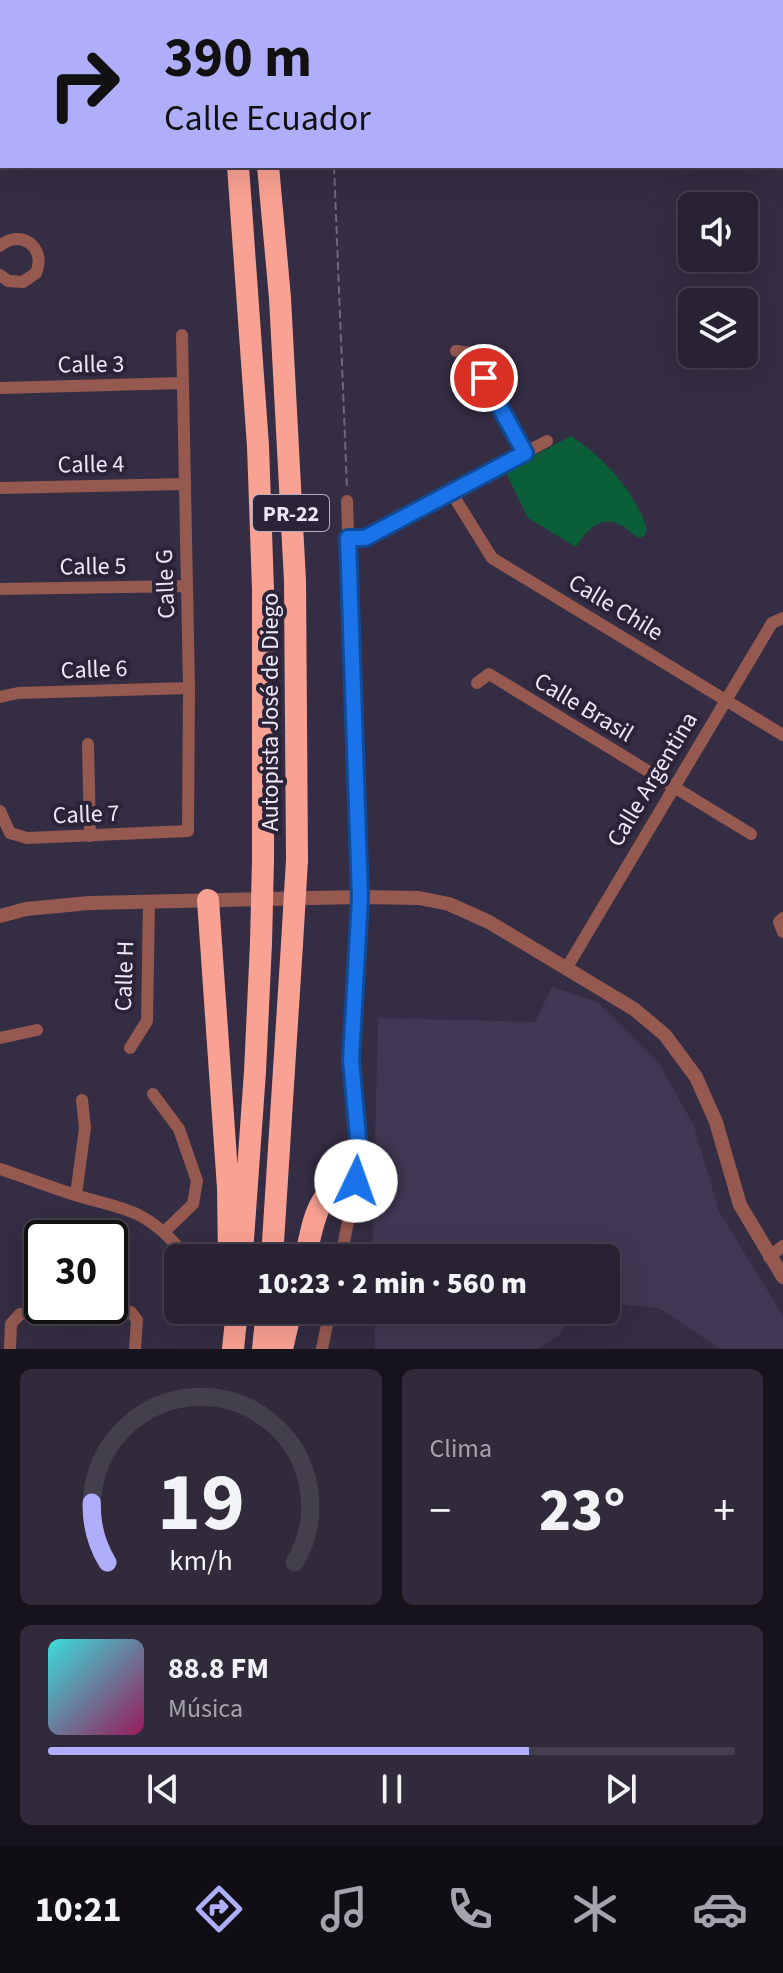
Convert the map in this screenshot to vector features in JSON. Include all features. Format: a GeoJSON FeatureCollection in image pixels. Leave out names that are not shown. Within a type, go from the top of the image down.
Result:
{"type":"FeatureCollection","features":[{"type":"Feature","properties":{"kind":"highway","name":"Autopista José de Diego"},"geometry":{"type":"LineString","coordinates":[[238,168],[262,541],[261,943],[243,1244]]}},
{"type":"Feature","properties":{"kind":"highway","name":"Autopista José de Diego"},"geometry":{"type":"LineString","coordinates":[[268,168],[280,298],[295,581],[297,860],[273,1244]]}},
{"type":"Feature","properties":{"kind":"highway"},"geometry":{"type":"LineString","coordinates":[[208,900],[228,1188],[229,1244]]}},
{"type":"Feature","properties":{"kind":"highway"},"geometry":{"type":"LineString","coordinates":[[309,1244],[327,1193],[339,1184],[356,1181]]}},
{"type":"Feature","properties":{"kind":"highway"},"geometry":{"type":"LineString","coordinates":[[232,1324],[234,1347]]}},
{"type":"Feature","properties":{"kind":"highway"},"geometry":{"type":"LineString","coordinates":[[234,1347],[236,1324]]}},
{"type":"Feature","properties":{"kind":"highway"},"geometry":{"type":"LineString","coordinates":[[263,1349],[266,1324]]}},
{"type":"Feature","properties":{"kind":"highway"},"geometry":{"type":"LineString","coordinates":[[282,1349],[288,1324]]}},
{"type":"Feature","properties":{"kind":"street"},"geometry":{"type":"LineString","coordinates":[[0,246],[13,238],[27,240],[39,258],[36,273],[30,279],[16,283],[3,279]]}},
{"type":"Feature","properties":{"kind":"street","name":"Calle G"},"geometry":{"type":"LineString","coordinates":[[182,335],[189,688],[188,831]]}},
{"type":"Feature","properties":{"kind":"street"},"geometry":{"type":"LineString","coordinates":[[456,351],[471,353],[525,453]]}},
{"type":"Feature","properties":{"kind":"street","name":"Calle 3"},"geometry":{"type":"LineString","coordinates":[[0,388],[182,383]]}},
{"type":"Feature","properties":{"kind":"street"},"geometry":{"type":"LineString","coordinates":[[348,538],[365,538],[547,441]]}},
{"type":"Feature","properties":{"kind":"street","name":"Calle 4"},"geometry":{"type":"LineString","coordinates":[[0,488],[184,484]]}},
{"type":"Feature","properties":{"kind":"street","name":"Calle Chile"},"geometry":{"type":"LineString","coordinates":[[451,492],[492,558],[783,735]]}},
{"type":"Feature","properties":{"kind":"street"},"geometry":{"type":"LineString","coordinates":[[344,1244],[360,1159],[351,1060],[360,897],[347,501]]}},
{"type":"Feature","properties":{"kind":"street","name":"Calle 5"},"geometry":{"type":"LineString","coordinates":[[0,589],[187,586]]}},
{"type":"Feature","properties":{"kind":"street","name":"Calle Argentina"},"geometry":{"type":"LineString","coordinates":[[566,969],[772,623],[783,618]]}},
{"type":"Feature","properties":{"kind":"street","name":"Calle Brasil"},"geometry":{"type":"LineString","coordinates":[[477,683],[489,674],[751,834]]}},
{"type":"Feature","properties":{"kind":"street","name":"Calle 6"},"geometry":{"type":"LineString","coordinates":[[0,697],[18,693],[189,688]]}},
{"type":"Feature","properties":{"kind":"street"},"geometry":{"type":"LineString","coordinates":[[88,744],[90,836]]}},
{"type":"Feature","properties":{"kind":"street","name":"Calle 7"},"geometry":{"type":"LineString","coordinates":[[0,811],[10,833],[27,838],[188,831]]}},
{"type":"Feature","properties":{"kind":"street"},"geometry":{"type":"LineString","coordinates":[[0,916],[26,909],[89,903],[360,897],[419,898],[449,904],[489,922],[634,1009],[665,1035],[696,1077],[716,1122],[740,1205],[783,1277]]}},
{"type":"Feature","properties":{"kind":"street","name":"Calle H"},"geometry":{"type":"LineString","coordinates":[[130,1048],[147,1021],[149,902]]}},
{"type":"Feature","properties":{"kind":"street"},"geometry":{"type":"LineString","coordinates":[[783,918],[779,922],[783,932]]}},
{"type":"Feature","properties":{"kind":"street"},"geometry":{"type":"LineString","coordinates":[[0,1038],[37,1030]]}},
{"type":"Feature","properties":{"kind":"street"},"geometry":{"type":"LineString","coordinates":[[153,1094],[179,1129],[197,1181],[193,1204],[164,1232]]}},
{"type":"Feature","properties":{"kind":"street"},"geometry":{"type":"LineString","coordinates":[[76,1195],[85,1128],[82,1100]]}},
{"type":"Feature","properties":{"kind":"street"},"geometry":{"type":"LineString","coordinates":[[0,1169],[132,1210],[164,1232],[175,1244]]}},
{"type":"Feature","properties":{"kind":"street"},"geometry":{"type":"LineString","coordinates":[[769,1257],[783,1246]]}},
{"type":"Feature","properties":{"kind":"street"},"geometry":{"type":"LineString","coordinates":[[10,1349],[11,1324],[20,1314],[131,1312],[137,1320],[135,1349]]}},
{"type":"Feature","properties":{"kind":"street"},"geometry":{"type":"LineString","coordinates":[[322,1349],[327,1324]]}},
{"type":"Feature","properties":{"kind":"path"},"geometry":{"type":"LineString","coordinates":[[334,168],[347,501]]}},
{"type":"Feature","properties":{"kind":"shaded area"},"geometry":{"type":"Polygon","coordinates":[[[552,987],[597,1002],[660,1065],[694,1126],[719,1211],[783,1316],[783,1349],[720,1349],[659,1308],[620,1304],[620,1244],[372,1244],[378,1018],[535,1022],[552,987]]]}},
{"type":"Feature","properties":{"kind":"shaded area"},"geometry":{"type":"Polygon","coordinates":[[[374,1324],[567,1324],[560,1334],[537,1349],[375,1349],[374,1324]]]}},
{"type":"Feature","properties":{"kind":"green space"},"geometry":{"type":"Polygon","coordinates":[[[571,436],[617,476],[642,515],[647,529],[644,536],[639,538],[615,523],[601,523],[590,529],[576,547],[528,518],[505,471],[571,436]]]}},
{"type":"Feature","properties":{"kind":"route"},"geometry":{"type":"LineString","coordinates":[[356,1181],[360,1159],[351,1060],[360,897],[348,538],[365,538],[525,453],[484,378]]}}]}
